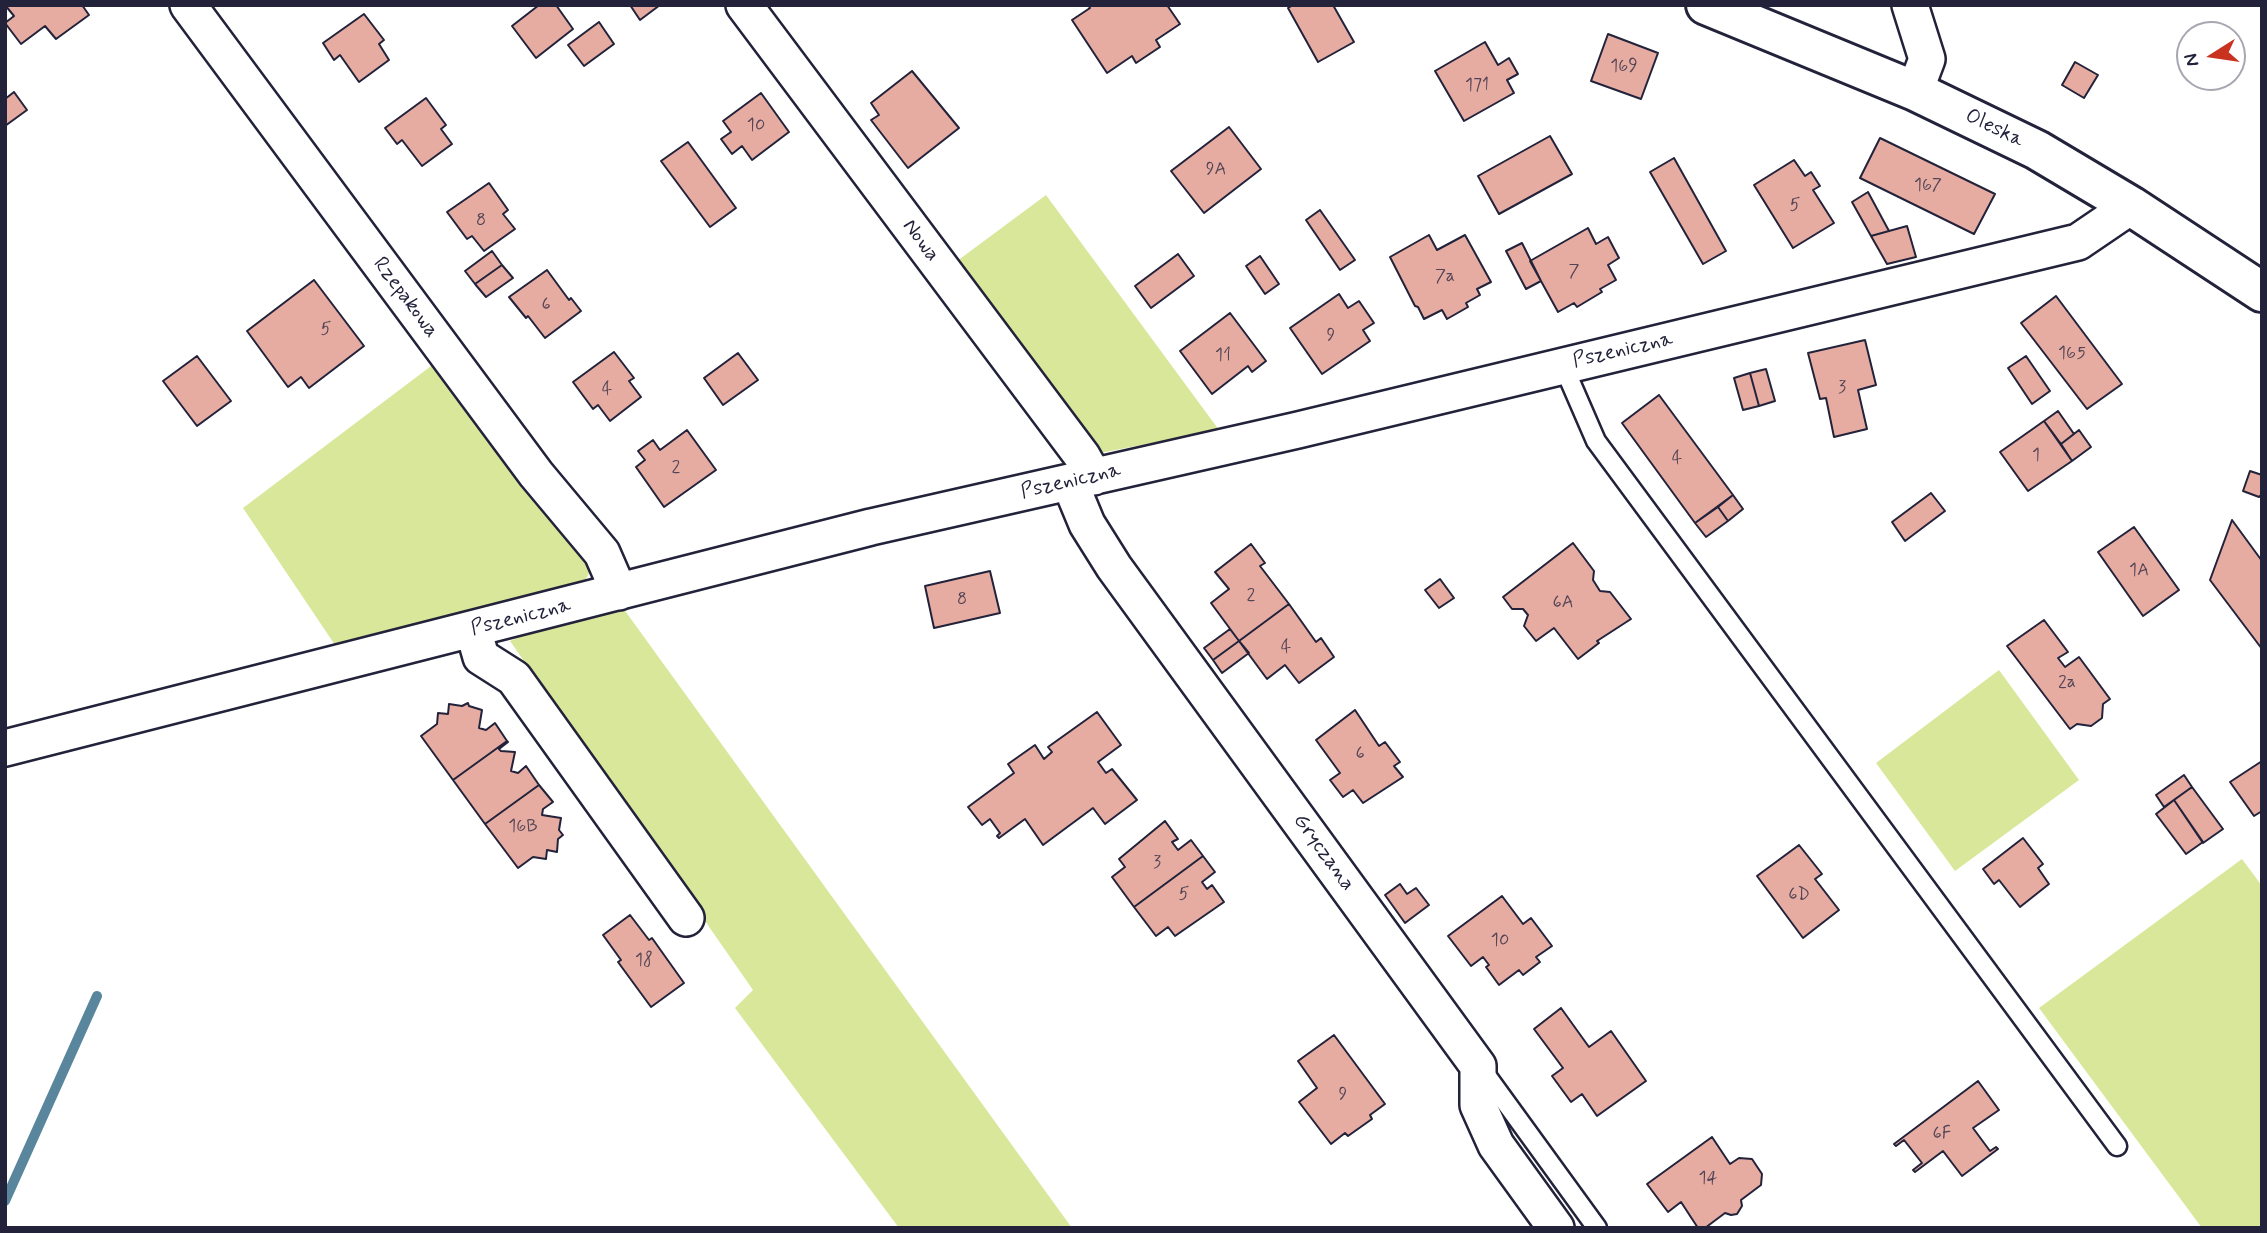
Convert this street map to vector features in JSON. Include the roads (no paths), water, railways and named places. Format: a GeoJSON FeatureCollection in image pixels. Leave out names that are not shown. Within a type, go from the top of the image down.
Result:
{"type":"FeatureCollection","features":[{"type":"Feature","properties":{"kind":"main road","name":"Oleska"},"geometry":{"type":"LineString","coordinates":[[1706,5],[1915,91],[2037,150],[2131,206],[2262,292]]}},
{"type":"Feature","properties":{"kind":"street","name":"Rzepakowa"},"geometry":{"type":"LineString","coordinates":[[188,5],[536,474],[602,553],[620,592]]}},
{"type":"Feature","properties":{"kind":"street","name":"Nowa"},"geometry":{"type":"LineString","coordinates":[[744,5],[1082,456],[1082,480]]}},
{"type":"Feature","properties":{"kind":"street"},"geometry":{"type":"LineString","coordinates":[[1910,5],[1927,59],[1915,91]]}},
{"type":"Feature","properties":{"kind":"street","name":"Pszeniczna"},"geometry":{"type":"LineString","coordinates":[[5,748],[871,527],[1082,480],[2078,242],[2131,206]]}},
{"type":"Feature","properties":{"kind":"street","name":"Gryczana"},"geometry":{"type":"LineString","coordinates":[[1082,480],[1087,524],[1114,567],[1478,1066]]}},
{"type":"Feature","properties":{"kind":"street"},"geometry":{"type":"LineString","coordinates":[[473,629],[481,657],[514,678],[686,918]]}},
{"type":"Feature","properties":{"kind":"street"},"geometry":{"type":"LineString","coordinates":[[1478,1066],[1478,1105],[1496,1145],[1556,1228]]}},
{"type":"Feature","properties":{"kind":"lane"},"geometry":{"type":"LineString","coordinates":[[1563,365],[1596,441],[2117,1146]]}},
{"type":"Feature","properties":{"kind":"lane"},"geometry":{"type":"LineString","coordinates":[[1478,1066],[1597,1228]]}},
{"type":"Feature","properties":{"kind":"waterway"},"geometry":{"type":"LineString","coordinates":[[5,1201],[97,996]]}}]}
